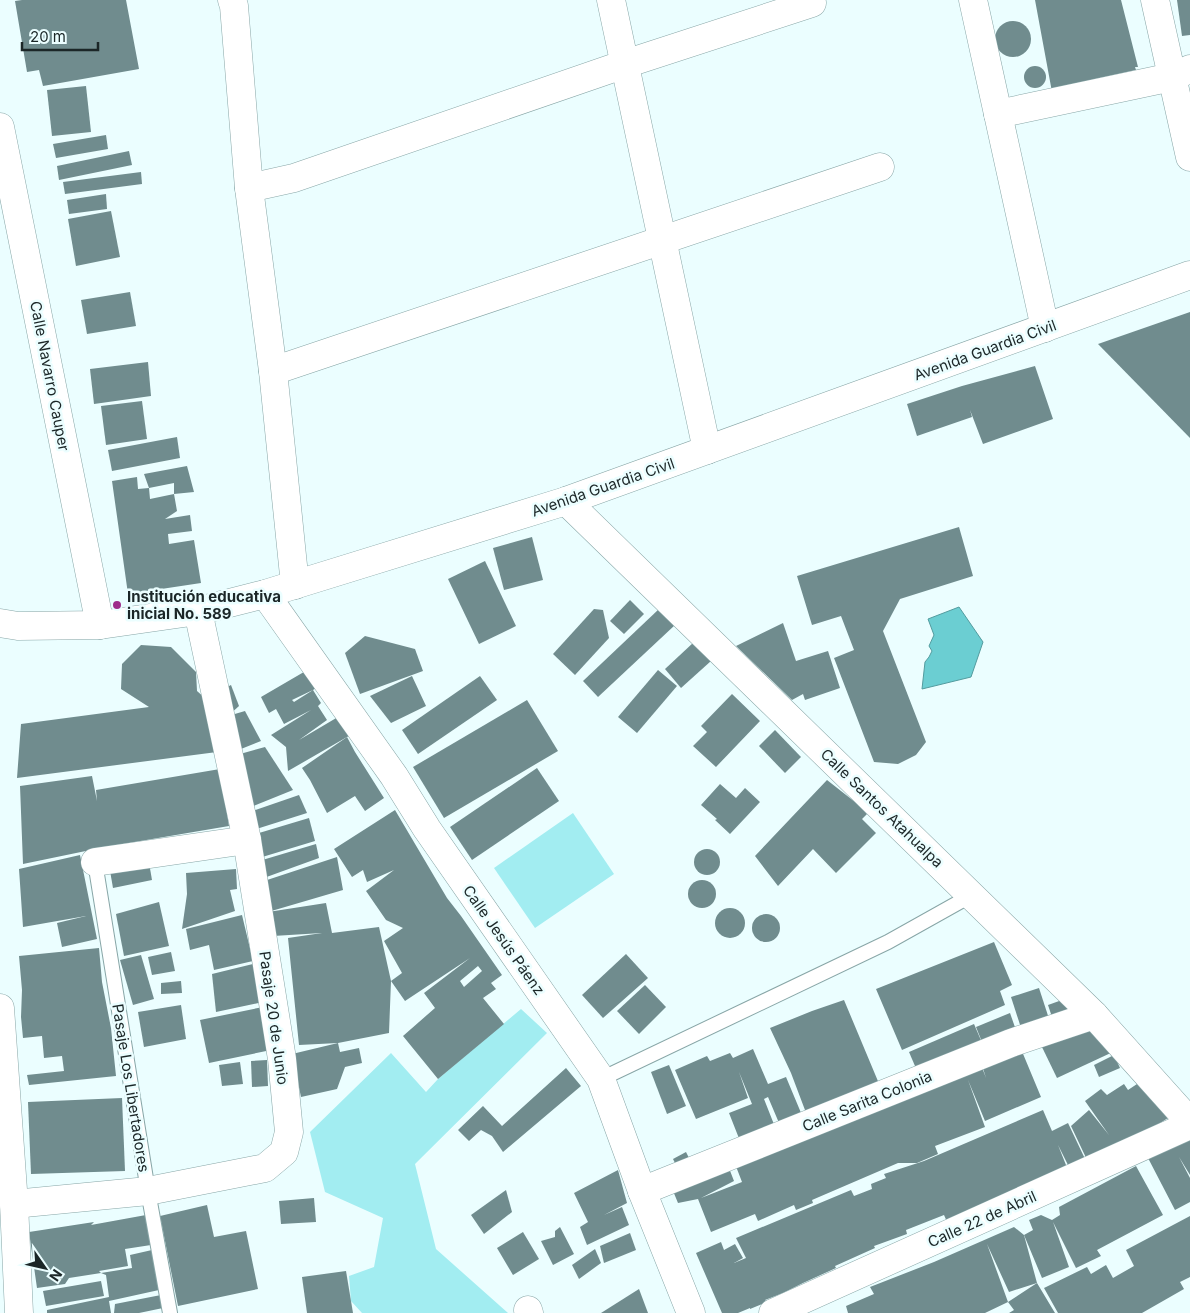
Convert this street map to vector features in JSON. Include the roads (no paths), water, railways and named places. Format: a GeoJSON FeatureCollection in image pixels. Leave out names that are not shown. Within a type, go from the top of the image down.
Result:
{"type":"FeatureCollection","features":[{"type":"Feature","properties":{"kind":"street"},"geometry":{"type":"LineString","coordinates":[[611,0],[707,450]]}},
{"type":"Feature","properties":{"kind":"street"},"geometry":{"type":"LineString","coordinates":[[973,0],[1045,328]]}},
{"type":"Feature","properties":{"kind":"street"},"geometry":{"type":"LineString","coordinates":[[1155,0],[1181,73],[1190,157]]}},
{"type":"Feature","properties":{"kind":"street"},"geometry":{"type":"LineString","coordinates":[[240,2],[250,188],[273,371],[295,585]]}},
{"type":"Feature","properties":{"kind":"street"},"geometry":{"type":"LineString","coordinates":[[250,188],[294,178],[812,2]]}},
{"type":"Feature","properties":{"kind":"street"},"geometry":{"type":"LineString","coordinates":[[998,114],[1181,73]]}},
{"type":"Feature","properties":{"kind":"street","name":"Calle Navarro Cauper"},"geometry":{"type":"LineString","coordinates":[[1,142],[100,625]]}},
{"type":"Feature","properties":{"kind":"street"},"geometry":{"type":"LineString","coordinates":[[273,371],[880,167]]}},
{"type":"Feature","properties":{"kind":"street","name":"Avenida Guardia Civil"},"geometry":{"type":"LineString","coordinates":[[0,623],[18,626],[100,625],[198,611],[265,594],[566,501],[1190,275]]}},
{"type":"Feature","properties":{"kind":"street","name":"Calle Santos Atahualpa"},"geometry":{"type":"LineString","coordinates":[[566,501],[1094,1015],[1190,1124]]}},
{"type":"Feature","properties":{"kind":"street","name":"Calle Jesús Páenz"},"geometry":{"type":"LineString","coordinates":[[265,594],[394,776],[427,829],[601,1079],[642,1191],[691,1313]]}},
{"type":"Feature","properties":{"kind":"street","name":"Pasaje 20 de Junio"},"geometry":{"type":"LineString","coordinates":[[14,1204],[148,1191],[265,1168],[284,1152],[289,1132],[282,1059],[247,840],[198,611]]}},
{"type":"Feature","properties":{"kind":"street"},"geometry":{"type":"LineString","coordinates":[[95,862],[247,840]]}},
{"type":"Feature","properties":{"kind":"street"},"geometry":{"type":"LineString","coordinates":[[0,1008],[20,1313]]}},
{"type":"Feature","properties":{"kind":"street","name":"Calle Sarita Colonia"},"geometry":{"type":"LineString","coordinates":[[642,1191],[1011,1043],[1094,1015]]}},
{"type":"Feature","properties":{"kind":"street","name":"Calle 22 de Abril"},"geometry":{"type":"LineString","coordinates":[[773,1313],[1190,1124]]}},
{"type":"Feature","properties":{"kind":"lane","name":"Pasaje Los Libertadores"},"geometry":{"type":"LineString","coordinates":[[95,862],[148,1191],[170,1313]]}},
{"type":"Feature","properties":{"kind":"lane"},"geometry":{"type":"LineString","coordinates":[[601,1079],[888,942],[972,895]]}},
{"type":"Feature","properties":{"kind":"place","name":"Institución educativa inicial No. 589"},"geometry":{"type":"Point","coordinates":[117,605]}}]}
